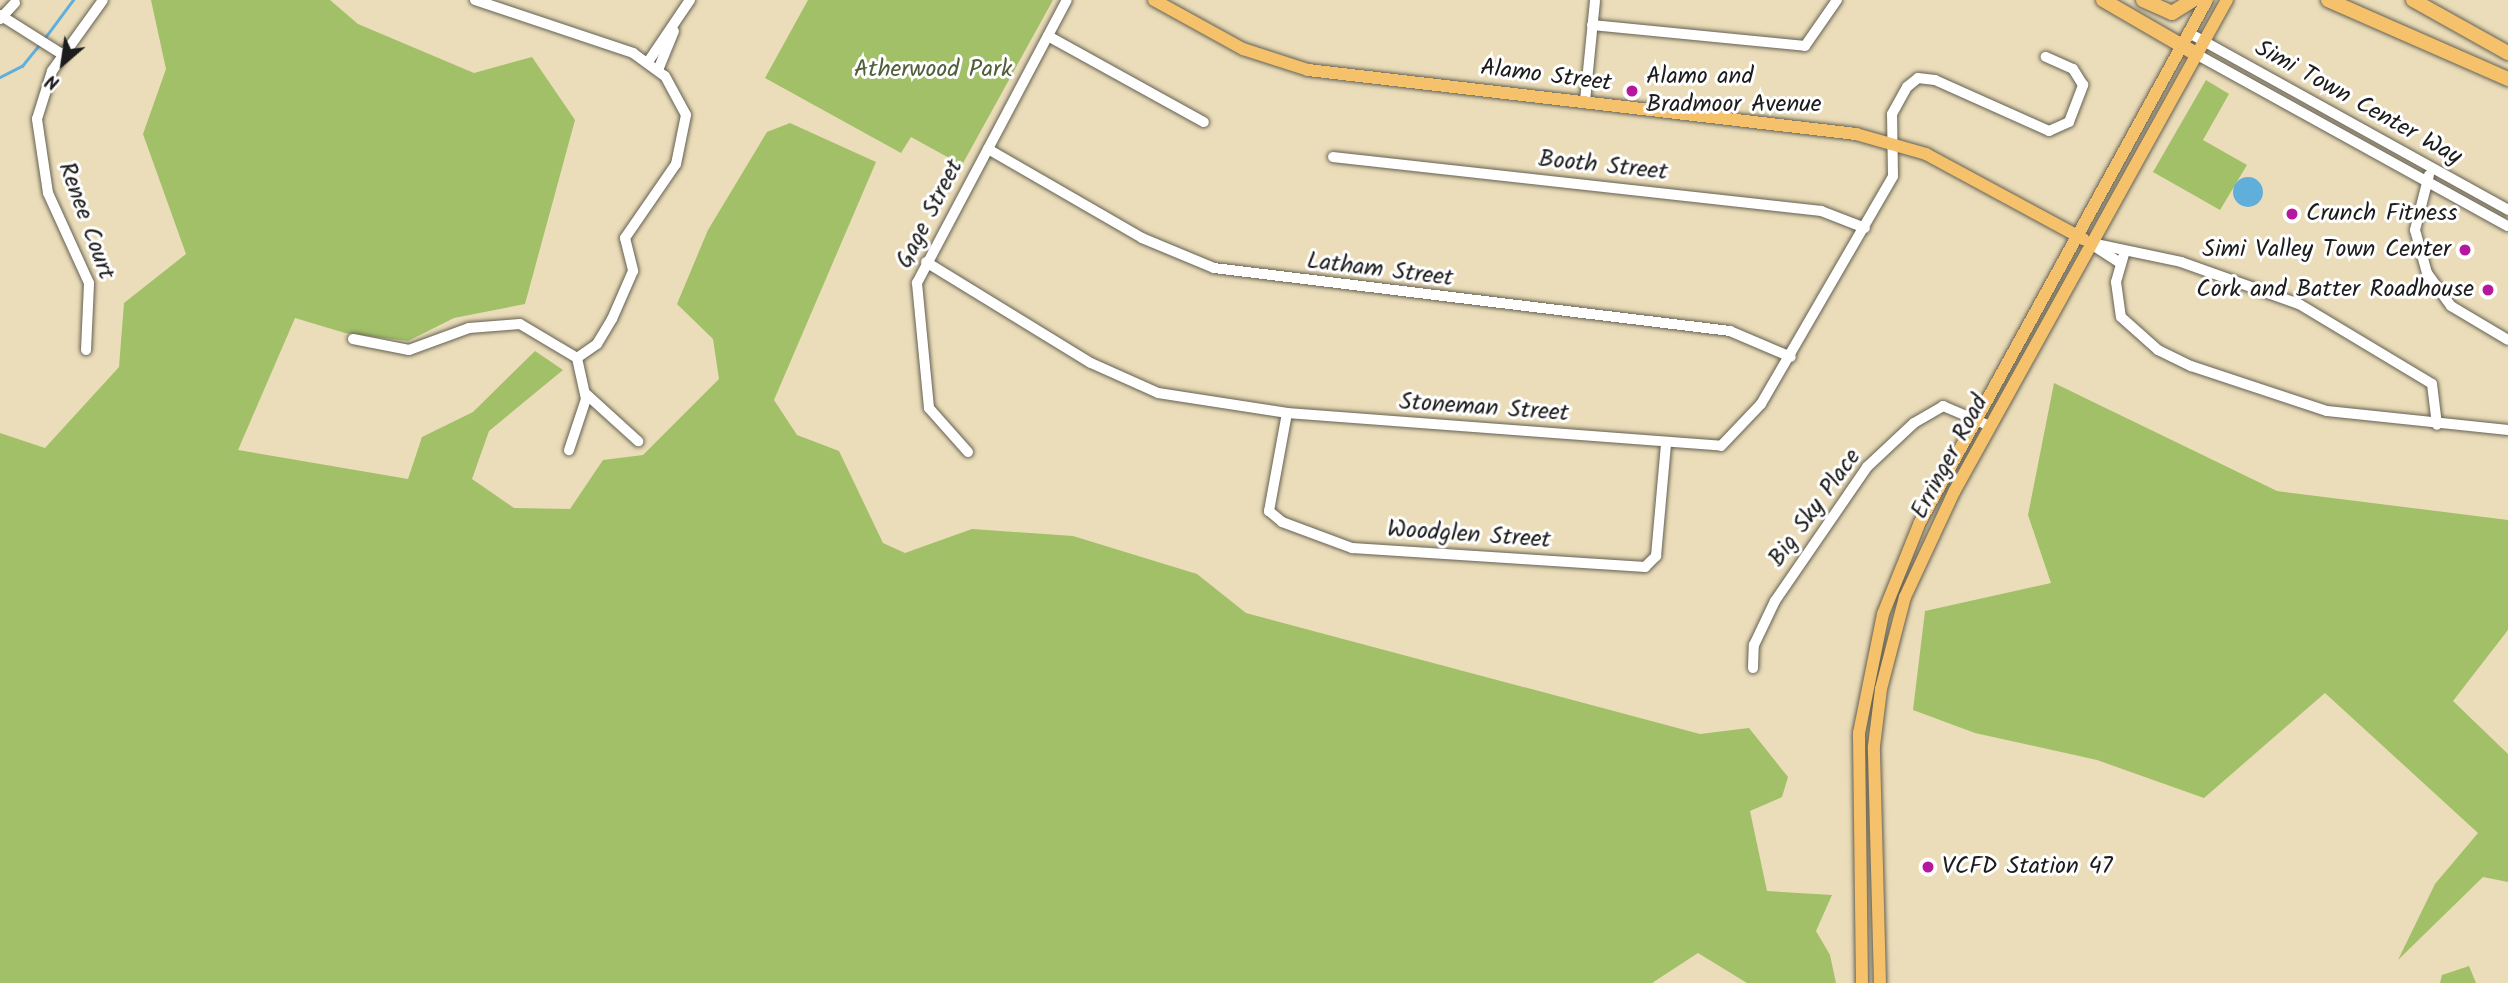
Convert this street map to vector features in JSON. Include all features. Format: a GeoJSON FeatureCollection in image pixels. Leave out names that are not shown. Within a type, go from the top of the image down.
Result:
{"type":"FeatureCollection","features":[{"type":"Feature","properties":{"kind":"highway"},"geometry":{"type":"LineString","coordinates":[[2103,0],[2196,54]]}},
{"type":"Feature","properties":{"kind":"highway"},"geometry":{"type":"LineString","coordinates":[[2143,0],[2172,13],[2193,0]]}},
{"type":"Feature","properties":{"kind":"highway"},"geometry":{"type":"LineString","coordinates":[[2328,0],[2508,79]]}},
{"type":"Feature","properties":{"kind":"highway"},"geometry":{"type":"LineString","coordinates":[[2413,0],[2508,53]]}},
{"type":"Feature","properties":{"kind":"main road","name":"Alamo Street"},"geometry":{"type":"LineString","coordinates":[[1154,0],[1243,49],[1308,71],[1856,134],[1895,145],[1981,180],[2091,243]]}},
{"type":"Feature","properties":{"kind":"main road","name":"Erringer Road"},"geometry":{"type":"LineString","coordinates":[[1863,983],[1857,784],[1866,682],[1898,571],[1976,418],[2207,0]]}},
{"type":"Feature","properties":{"kind":"main road","name":"Erringer Road"},"geometry":{"type":"LineString","coordinates":[[1880,983],[1873,778],[1881,689],[1921,557],[1990,426],[2227,0]]}},
{"type":"Feature","properties":{"kind":"street","name":"Renee Court"},"geometry":{"type":"LineString","coordinates":[[86,350],[89,283],[48,193],[37,135],[44,88],[61,53],[103,0]]}},
{"type":"Feature","properties":{"kind":"street"},"geometry":{"type":"LineString","coordinates":[[475,0],[648,62],[658,70],[686,115],[685,136],[676,164],[625,238],[633,271],[612,319],[597,344],[577,358]]}},
{"type":"Feature","properties":{"kind":"street"},"geometry":{"type":"LineString","coordinates":[[658,70],[690,0]]}},
{"type":"Feature","properties":{"kind":"street","name":"Gage Street"},"geometry":{"type":"LineString","coordinates":[[968,453],[935,419],[925,395],[915,294],[926,262],[1067,0]]}},
{"type":"Feature","properties":{"kind":"street"},"geometry":{"type":"LineString","coordinates":[[1585,102],[1595,0]]}},
{"type":"Feature","properties":{"kind":"street"},"geometry":{"type":"LineString","coordinates":[[1592,25],[1805,46],[1837,0]]}},
{"type":"Feature","properties":{"kind":"street"},"geometry":{"type":"LineString","coordinates":[[15,3],[1,17],[32,33],[61,53]]}},
{"type":"Feature","properties":{"kind":"street"},"geometry":{"type":"LineString","coordinates":[[648,62],[674,31]]}},
{"type":"Feature","properties":{"kind":"street","name":"Simi Town Center Way"},"geometry":{"type":"LineString","coordinates":[[2189,33],[2508,210]]}},
{"type":"Feature","properties":{"kind":"street"},"geometry":{"type":"LineString","coordinates":[[1048,36],[1204,122]]}},
{"type":"Feature","properties":{"kind":"street","name":"Simi Town Center Way"},"geometry":{"type":"LineString","coordinates":[[2196,54],[2508,226]]}},
{"type":"Feature","properties":{"kind":"street","name":"Stoneman Street"},"geometry":{"type":"LineString","coordinates":[[926,262],[1134,384],[1208,404],[1287,414],[1667,443],[1729,443],[1791,357],[1898,165],[1892,114],[1918,78],[2040,130],[2069,122],[2083,85],[2073,69],[2046,57]]}},
{"type":"Feature","properties":{"kind":"street","name":"Latham Street"},"geometry":{"type":"LineString","coordinates":[[988,149],[1142,238],[1214,268],[1730,331],[1791,357]]}},
{"type":"Feature","properties":{"kind":"street","name":"Booth Street"},"geometry":{"type":"LineString","coordinates":[[1333,157],[1821,211],[1865,228]]}},
{"type":"Feature","properties":{"kind":"street"},"geometry":{"type":"LineString","coordinates":[[2432,169],[2426,180],[2415,230],[2427,273],[2451,306],[2508,340]]}},
{"type":"Feature","properties":{"kind":"street","name":"Alamo Street"},"geometry":{"type":"LineString","coordinates":[[2091,243],[2122,258],[2181,262],[2299,303],[2432,384],[2437,425]]}},
{"type":"Feature","properties":{"kind":"street"},"geometry":{"type":"LineString","coordinates":[[2122,258],[2121,317],[2158,350],[2294,403],[2437,425],[2508,430]]}},
{"type":"Feature","properties":{"kind":"street"},"geometry":{"type":"LineString","coordinates":[[353,340],[410,349],[469,328],[520,324],[577,358],[585,393],[569,450]]}},
{"type":"Feature","properties":{"kind":"street"},"geometry":{"type":"LineString","coordinates":[[585,393],[638,440]]}},
{"type":"Feature","properties":{"kind":"street","name":"Big Sky Place"},"geometry":{"type":"LineString","coordinates":[[1754,668],[1754,645],[1775,601],[1867,467],[1936,409],[1950,406],[1990,426]]}},
{"type":"Feature","properties":{"kind":"street","name":"Woodglen Street"},"geometry":{"type":"LineString","coordinates":[[1287,414],[1269,511],[1282,523],[1352,548],[1645,567],[1656,556],[1667,443]]}},
{"type":"Feature","properties":{"kind":"green space"},"geometry":{"type":"Polygon","coordinates":[[[151,0],[330,0],[358,24],[474,73],[532,57],[575,120],[525,304],[454,318],[408,341],[345,333],[295,318],[238,450],[408,479],[422,437],[473,412],[535,351],[563,370],[489,431],[472,479],[514,508],[570,509],[603,460],[643,455],[719,379],[713,339],[677,304],[708,230],[767,132],[790,123],[876,162],[774,400],[797,435],[839,451],[883,543],[905,553],[972,529],[1073,536],[1197,574],[1246,613],[1700,734],[1749,728],[1788,777],[1782,797],[1750,811],[1767,891],[1832,895],[1816,931],[1830,955],[1836,983],[1747,983],[1698,953],[1652,983],[0,983],[0,433],[45,448],[119,367],[124,303],[186,254],[143,134],[166,69],[151,0]]]}},
{"type":"Feature","properties":{"kind":"green space","name":"Atherwood Park"},"geometry":{"type":"Polygon","coordinates":[[[808,0],[1053,0],[962,165],[911,137],[901,153],[765,78],[808,0]]]}},
{"type":"Feature","properties":{"kind":"green space"},"geometry":{"type":"Polygon","coordinates":[[[2206,80],[2229,94],[2203,140],[2247,165],[2220,210],[2153,172],[2206,80]]]}},
{"type":"Feature","properties":{"kind":"green space"},"geometry":{"type":"Polygon","coordinates":[[[2054,383],[2277,491],[2508,520],[2508,630],[2453,701],[2508,754],[2508,882],[2483,877],[2398,960],[2435,884],[2478,833],[2325,693],[2204,798],[2097,760],[1975,733],[1913,710],[1925,611],[2051,583],[2028,515],[2054,383]]]}},
{"type":"Feature","properties":{"kind":"green space"},"geometry":{"type":"Polygon","coordinates":[[[2469,966],[2476,983],[2440,983],[2442,975],[2469,966]]]}},
{"type":"Feature","properties":{"kind":"water"},"geometry":{"type":"Polygon","coordinates":[[[2248,177],[2259,181],[2263,192],[2259,203],[2248,207],[2237,203],[2233,192],[2237,181],[2248,177]]]}},
{"type":"Feature","properties":{"kind":"waterway"},"geometry":{"type":"LineString","coordinates":[[44,39],[73,0]]}},
{"type":"Feature","properties":{"kind":"waterway"},"geometry":{"type":"LineString","coordinates":[[0,77],[22,66],[40,44]]}},
{"type":"Feature","properties":{"kind":"place","name":"Alamo and Bradmoor Avenue"},"geometry":{"type":"Point","coordinates":[1632,91]}},
{"type":"Feature","properties":{"kind":"place","name":"Crunch Fitness"},"geometry":{"type":"Point","coordinates":[2292,214]}},
{"type":"Feature","properties":{"kind":"place","name":"Simi Valley Town Center"},"geometry":{"type":"Point","coordinates":[2465,250]}},
{"type":"Feature","properties":{"kind":"place","name":"Cork and Batter Roadhouse"},"geometry":{"type":"Point","coordinates":[2488,290]}},
{"type":"Feature","properties":{"kind":"place","name":"VCFD Station 47"},"geometry":{"type":"Point","coordinates":[1928,867]}}]}
